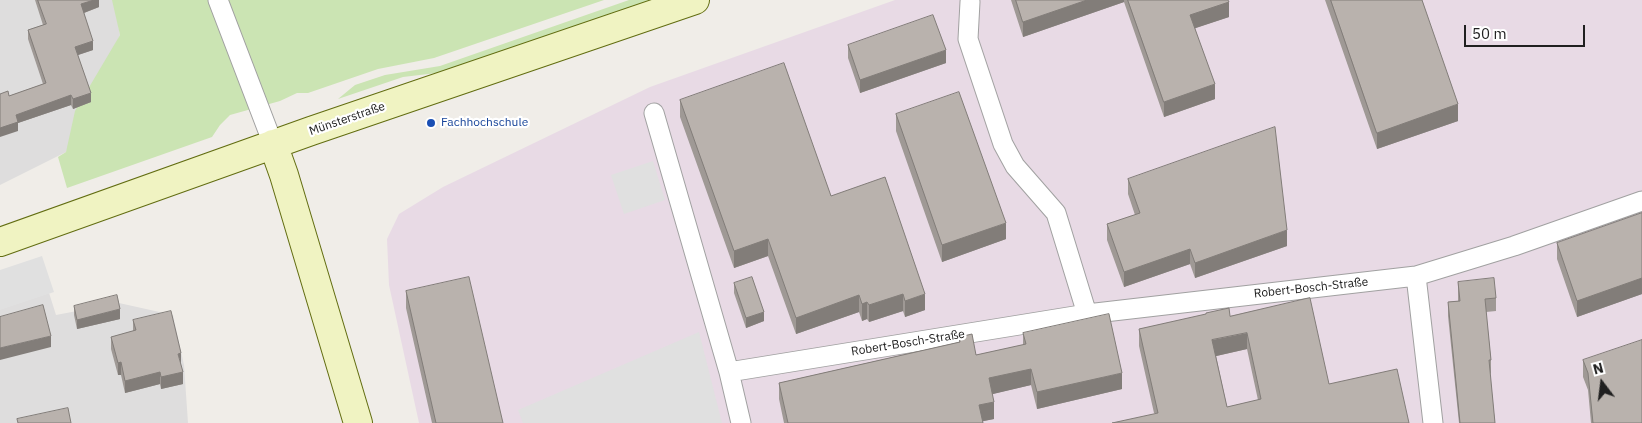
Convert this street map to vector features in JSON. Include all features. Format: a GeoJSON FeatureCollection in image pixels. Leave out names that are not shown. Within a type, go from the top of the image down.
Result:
{"type":"FeatureCollection","features":[{"type":"Feature","properties":{"kind":"main road","name":"Münsterstraße"},"geometry":{"type":"LineString","coordinates":[[0,242],[273,144],[695,0]]}},
{"type":"Feature","properties":{"kind":"main road"},"geometry":{"type":"LineString","coordinates":[[273,144],[287,184],[358,423]]}},
{"type":"Feature","properties":{"kind":"street"},"geometry":{"type":"LineString","coordinates":[[218,0],[273,144]]}},
{"type":"Feature","properties":{"kind":"street"},"geometry":{"type":"LineString","coordinates":[[970,2],[968,39],[1003,144],[1015,166],[1056,213],[1087,314]]}},
{"type":"Feature","properties":{"kind":"street"},"geometry":{"type":"LineString","coordinates":[[654,113],[729,372],[741,423]]}},
{"type":"Feature","properties":{"kind":"street","name":"Robert-Bosch-Straße"},"geometry":{"type":"LineString","coordinates":[[729,372],[1087,314],[1416,276],[1514,246],[1642,201]]}},
{"type":"Feature","properties":{"kind":"street"},"geometry":{"type":"LineString","coordinates":[[1416,276],[1433,423]]}},
{"type":"Feature","properties":{"kind":"shaded area"},"geometry":{"type":"Polygon","coordinates":[[[0,0],[114,0],[120,35],[66,152],[0,185],[0,0]]]}},
{"type":"Feature","properties":{"kind":"shaded area"},"geometry":{"type":"Polygon","coordinates":[[[895,0],[1642,0],[1642,423],[419,423],[389,285],[387,239],[399,214],[443,187],[650,87],[895,0]]]}},
{"type":"Feature","properties":{"kind":"shaded area"},"geometry":{"type":"Polygon","coordinates":[[[653,161],[665,200],[624,214],[611,175],[653,161]]]}},
{"type":"Feature","properties":{"kind":"shaded area"},"geometry":{"type":"Polygon","coordinates":[[[42,256],[54,292],[0,310],[0,270],[42,256]]]}},
{"type":"Feature","properties":{"kind":"shaded area"},"geometry":{"type":"Polygon","coordinates":[[[38,258],[56,315],[119,303],[173,315],[184,365],[188,423],[0,423],[0,271],[38,258]]]}},
{"type":"Feature","properties":{"kind":"shaded area"},"geometry":{"type":"Polygon","coordinates":[[[699,332],[722,423],[523,423],[518,410],[699,332]]]}},
{"type":"Feature","properties":{"kind":"green space"},"geometry":{"type":"Polygon","coordinates":[[[112,0],[604,0],[434,58],[378,69],[308,93],[297,93],[280,101],[230,115],[212,137],[67,188],[58,157],[66,152],[75,111],[120,35],[112,0]]]}},
{"type":"Feature","properties":{"kind":"green space"},"geometry":{"type":"Polygon","coordinates":[[[629,0],[666,0],[445,72],[403,77],[338,99],[355,85],[385,75],[440,66],[629,0]]]}},
{"type":"Feature","properties":{"kind":"building"},"geometry":{"type":"Polygon","coordinates":[[[38,0],[94,0],[81,4],[93,41],[75,47],[91,93],[73,99],[71,95],[16,115],[18,122],[0,128],[0,94],[8,91],[9,96],[46,83],[28,30],[46,24],[38,0]]]}},
{"type":"Feature","properties":{"kind":"building"},"geometry":{"type":"Polygon","coordinates":[[[1016,0],[1087,0],[1023,22],[1016,0]]]}},
{"type":"Feature","properties":{"kind":"building"},"geometry":{"type":"Polygon","coordinates":[[[1128,0],[1228,0],[1229,2],[1190,15],[1215,84],[1164,102],[1128,0]]]}},
{"type":"Feature","properties":{"kind":"building"},"geometry":{"type":"Polygon","coordinates":[[[1331,0],[1422,0],[1458,104],[1377,133],[1331,0]]]}},
{"type":"Feature","properties":{"kind":"building"},"geometry":{"type":"Polygon","coordinates":[[[933,15],[946,50],[860,80],[848,45],[933,15]]]}},
{"type":"Feature","properties":{"kind":"building"},"geometry":{"type":"Polygon","coordinates":[[[784,63],[831,196],[885,177],[925,294],[905,301],[903,294],[869,305],[867,302],[862,304],[859,295],[796,318],[768,239],[734,251],[680,100],[784,63]]]}},
{"type":"Feature","properties":{"kind":"building"},"geometry":{"type":"Polygon","coordinates":[[[959,92],[1006,223],[942,245],[896,114],[959,92]]]}},
{"type":"Feature","properties":{"kind":"building"},"geometry":{"type":"Polygon","coordinates":[[[1275,127],[1287,230],[1195,263],[1190,249],[1124,272],[1107,224],[1140,213],[1128,179],[1275,127]]]}},
{"type":"Feature","properties":{"kind":"building"},"geometry":{"type":"Polygon","coordinates":[[[1642,213],[1642,278],[1577,301],[1557,243],[1642,213]]]}},
{"type":"Feature","properties":{"kind":"building"},"geometry":{"type":"Polygon","coordinates":[[[469,277],[503,423],[436,423],[406,291],[469,277]]]}},
{"type":"Feature","properties":{"kind":"building"},"geometry":{"type":"Polygon","coordinates":[[[752,277],[764,312],[746,318],[734,283],[752,277]]]}},
{"type":"Feature","properties":{"kind":"building"},"geometry":{"type":"Polygon","coordinates":[[[1494,278],[1496,298],[1485,299],[1495,423],[1460,423],[1448,302],[1460,301],[1458,282],[1494,278]]]}},
{"type":"Feature","properties":{"kind":"building"},"geometry":{"type":"Polygon","coordinates":[[[117,295],[120,309],[77,320],[74,306],[117,295]]]}},
{"type":"Feature","properties":{"kind":"building"},"geometry":{"type":"Polygon","coordinates":[[[1310,298],[1329,384],[1397,369],[1409,423],[1112,423],[1158,413],[1139,329],[1229,308],[1230,316],[1310,298]],[[1247,333],[1212,340],[1227,407],[1261,399],[1247,333]]]}},
{"type":"Feature","properties":{"kind":"building"},"geometry":{"type":"Polygon","coordinates":[[[43,305],[51,336],[0,348],[0,317],[43,305]]]}},
{"type":"Feature","properties":{"kind":"building"},"geometry":{"type":"Polygon","coordinates":[[[171,311],[181,353],[178,354],[183,372],[161,377],[160,372],[125,381],[121,362],[118,363],[111,337],[136,330],[133,320],[171,311]]]}},
{"type":"Feature","properties":{"kind":"building"},"geometry":{"type":"Polygon","coordinates":[[[1109,314],[1122,373],[1037,392],[1031,369],[989,378],[994,402],[979,405],[983,423],[788,423],[779,383],[960,342],[959,337],[972,334],[976,355],[1026,344],[1023,333],[1109,314]]]}},
{"type":"Feature","properties":{"kind":"building"},"geometry":{"type":"Polygon","coordinates":[[[1642,340],[1642,423],[1593,423],[1588,373],[1583,360],[1642,340]]]}},
{"type":"Feature","properties":{"kind":"building"},"geometry":{"type":"Polygon","coordinates":[[[68,408],[71,423],[18,423],[17,419],[68,408]]]}},
{"type":"Feature","properties":{"kind":"place","name":"Fachhochschule"},"geometry":{"type":"Point","coordinates":[431,123]}}]}
